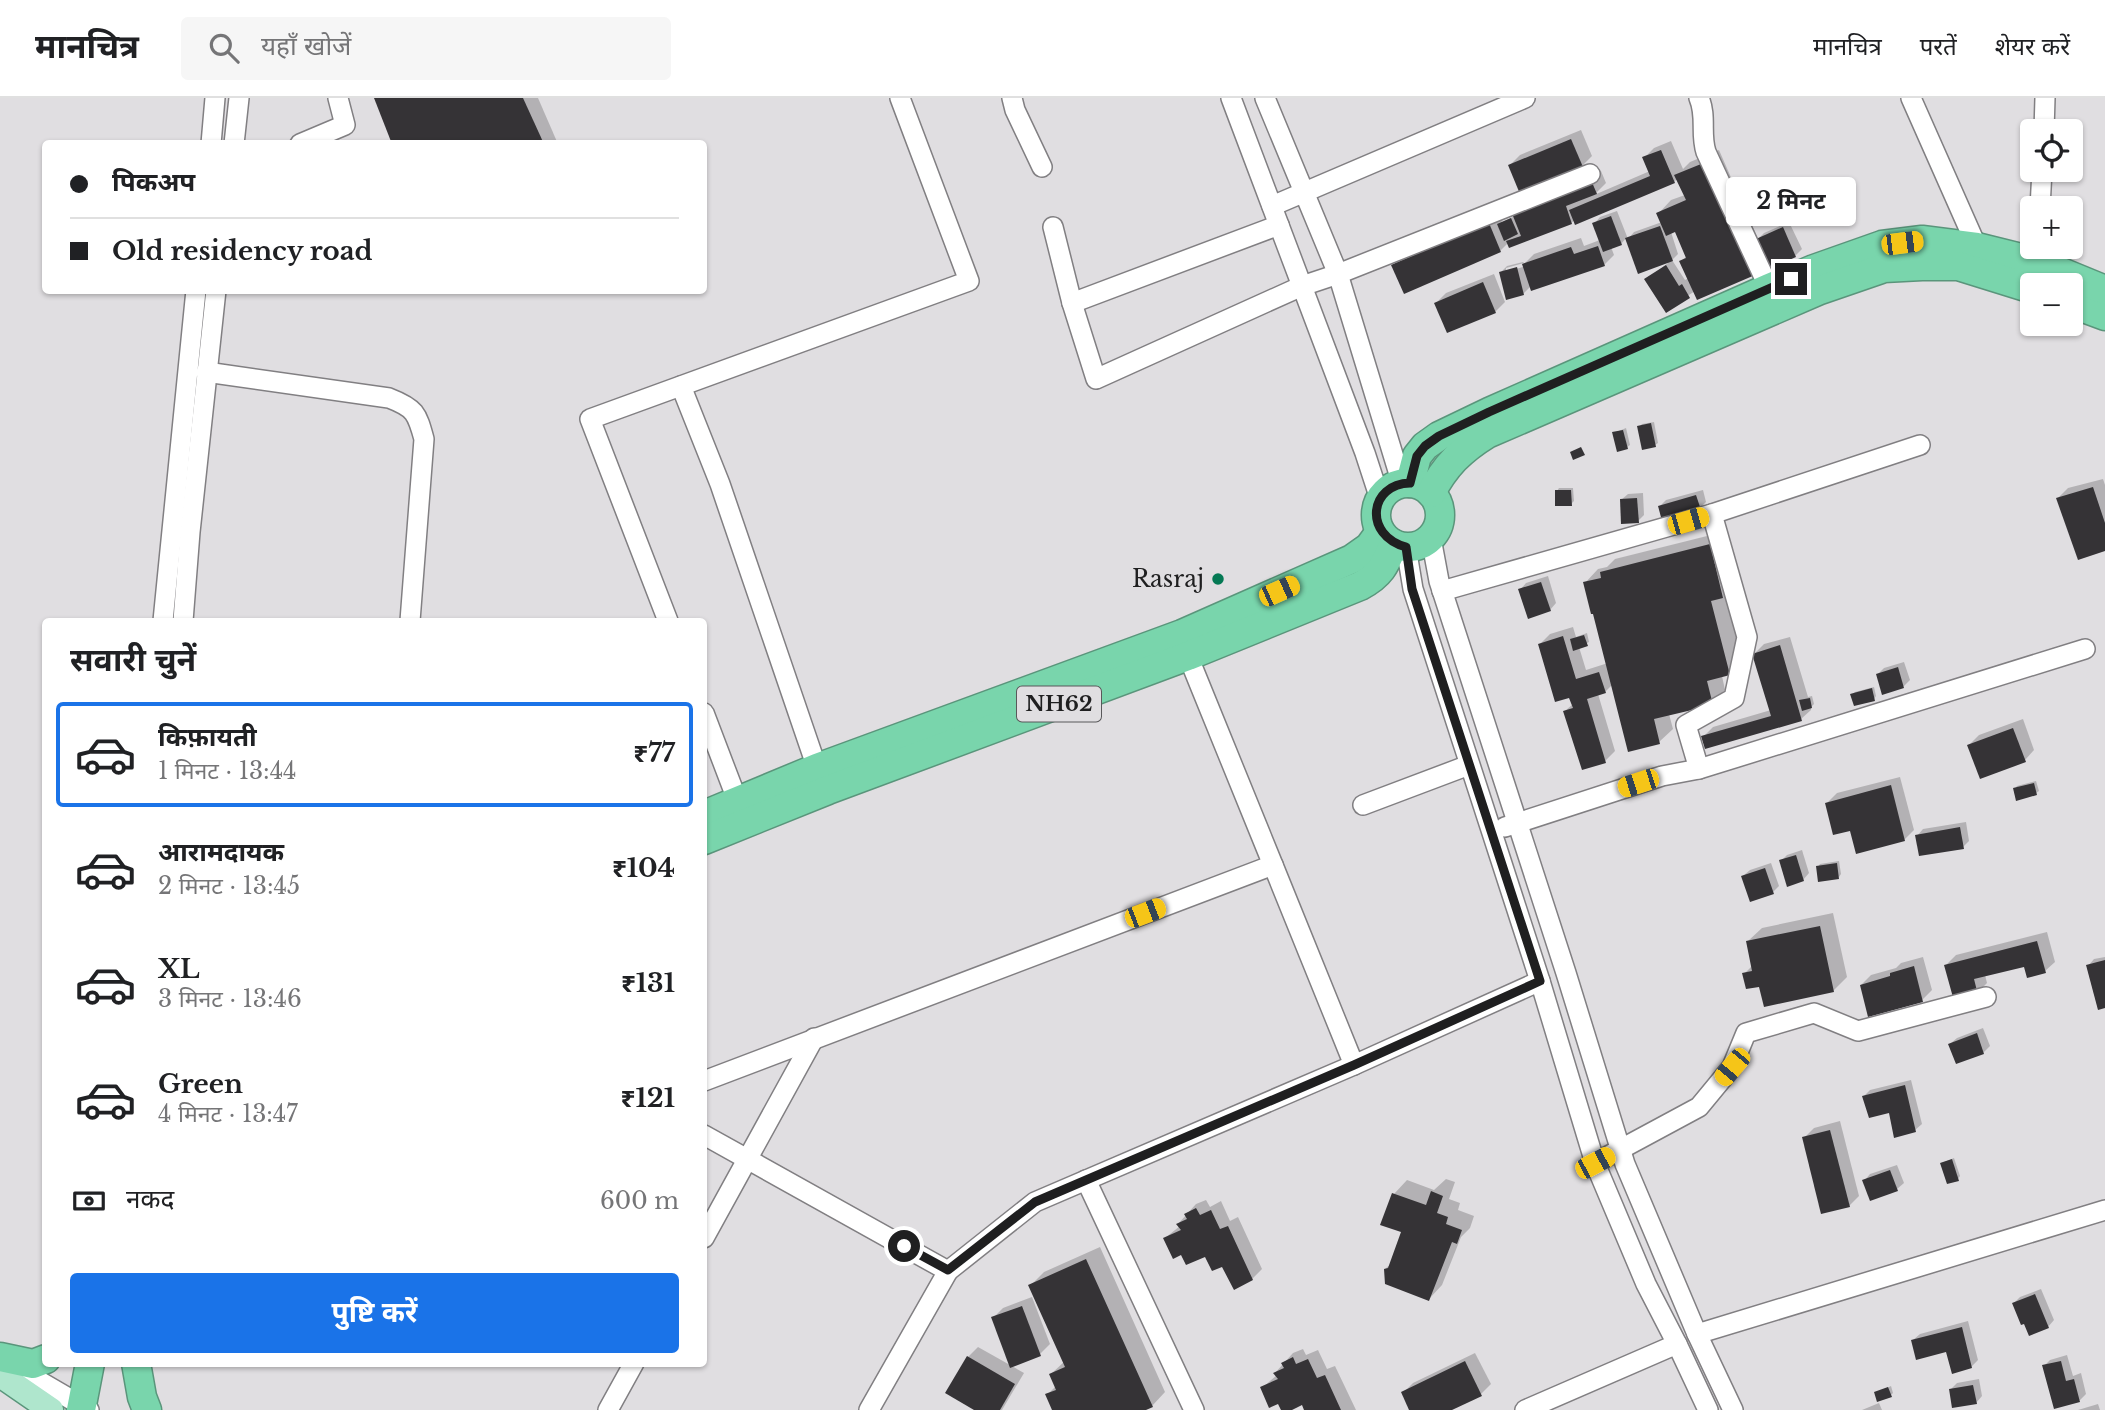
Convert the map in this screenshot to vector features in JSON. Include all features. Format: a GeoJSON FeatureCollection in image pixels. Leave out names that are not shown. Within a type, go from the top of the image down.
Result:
{"type":"FeatureCollection","features":[{"type":"Feature","properties":{"kind":"highway","name":"NH62"},"geometry":{"type":"LineString","coordinates":[[1406,490],[1417,456],[1439,436],[1769,288],[1882,245],[1922,240],[1978,247],[2105,293]]}},
{"type":"Feature","properties":{"kind":"highway","name":"NH62"},"geometry":{"type":"LineString","coordinates":[[1403,540],[1376,521],[1376,510],[1406,490],[1441,474],[1466,447],[1487,434],[1833,285],[1884,268],[2035,266]]}},
{"type":"Feature","properties":{"kind":"highway","name":"NH62"},"geometry":{"type":"LineString","coordinates":[[2083,299],[2105,293]]}},
{"type":"Feature","properties":{"kind":"highway","name":"NH62"},"geometry":{"type":"LineString","coordinates":[[707,838],[741,812],[817,768],[1182,634],[1352,559],[1369,547],[1403,540],[1437,527],[1440,515],[1438,503],[1406,490]]}},
{"type":"Feature","properties":{"kind":"highway","name":"NH62"},"geometry":{"type":"LineString","coordinates":[[707,815],[741,812],[1188,656],[1373,579],[1403,540]]}},
{"type":"Feature","properties":{"kind":"highway"},"geometry":{"type":"LineString","coordinates":[[0,1357],[33,1364],[42,1361]]}},
{"type":"Feature","properties":{"kind":"highway"},"geometry":{"type":"LineString","coordinates":[[126,1410],[130,1369]]}},
{"type":"Feature","properties":{"kind":"highway"},"geometry":{"type":"LineString","coordinates":[[130,1369],[147,1410]]}},
{"type":"Feature","properties":{"kind":"highway"},"geometry":{"type":"LineString","coordinates":[[84,1409],[89,1370]]}},
{"type":"Feature","properties":{"kind":"main road"},"geometry":{"type":"LineString","coordinates":[[0,1375],[51,1410]]}},
{"type":"Feature","properties":{"kind":"street"},"geometry":{"type":"LineString","coordinates":[[211,140],[215,98]]}},
{"type":"Feature","properties":{"kind":"street"},"geometry":{"type":"LineString","coordinates":[[234,140],[239,98]]}},
{"type":"Feature","properties":{"kind":"street"},"geometry":{"type":"LineString","coordinates":[[309,140],[345,125],[338,98]]}},
{"type":"Feature","properties":{"kind":"street"},"geometry":{"type":"LineString","coordinates":[[667,618],[590,419],[969,281],[900,98]]}},
{"type":"Feature","properties":{"kind":"street"},"geometry":{"type":"LineString","coordinates":[[1012,98],[1042,167]]}},
{"type":"Feature","properties":{"kind":"street"},"geometry":{"type":"LineString","coordinates":[[1231,98],[1302,286],[1406,490]]}},
{"type":"Feature","properties":{"kind":"street"},"geometry":{"type":"LineString","coordinates":[[1265,98],[1338,274],[1406,490]]}},
{"type":"Feature","properties":{"kind":"street"},"geometry":{"type":"LineString","coordinates":[[1072,303],[1275,216],[1305,192],[1525,98]]}},
{"type":"Feature","properties":{"kind":"street"},"geometry":{"type":"LineString","coordinates":[[1699,98],[1705,117],[1703,136],[1706,152],[1769,288]]}},
{"type":"Feature","properties":{"kind":"street"},"geometry":{"type":"LineString","coordinates":[[1911,98],[1978,247]]}},
{"type":"Feature","properties":{"kind":"street"},"geometry":{"type":"LineString","coordinates":[[2044,119],[2045,98]]}},
{"type":"Feature","properties":{"kind":"street"},"geometry":{"type":"LineString","coordinates":[[1053,228],[1072,303],[1096,379],[1302,286],[1590,174]]}},
{"type":"Feature","properties":{"kind":"street"},"geometry":{"type":"LineString","coordinates":[[163,618],[196,294]]}},
{"type":"Feature","properties":{"kind":"street"},"geometry":{"type":"LineString","coordinates":[[183,618],[216,294]]}},
{"type":"Feature","properties":{"kind":"street"},"geometry":{"type":"LineString","coordinates":[[206,373],[389,398],[405,404],[417,416],[424,439],[410,618]]}},
{"type":"Feature","properties":{"kind":"street"},"geometry":{"type":"LineString","coordinates":[[681,386],[720,484],[817,768]]}},
{"type":"Feature","properties":{"kind":"street"},"geometry":{"type":"LineString","coordinates":[[1442,591],[1712,514],[1920,445]]}},
{"type":"Feature","properties":{"kind":"street"},"geometry":{"type":"LineString","coordinates":[[1699,769],[1686,725],[1734,698],[1747,637],[1712,514]]}},
{"type":"Feature","properties":{"kind":"street"},"geometry":{"type":"LineString","coordinates":[[1403,540],[1435,565],[1625,1164],[1697,1334],[1733,1410]]}},
{"type":"Feature","properties":{"kind":"street"},"geometry":{"type":"LineString","coordinates":[[1403,540],[1412,589],[1540,981],[1595,1163],[1646,1284],[1677,1343],[1707,1410]]}},
{"type":"Feature","properties":{"kind":"street"},"geometry":{"type":"LineString","coordinates":[[1491,831],[1662,776],[1699,769],[2085,649]]}},
{"type":"Feature","properties":{"kind":"street"},"geometry":{"type":"LineString","coordinates":[[1188,656],[1354,1065]]}},
{"type":"Feature","properties":{"kind":"street"},"geometry":{"type":"LineString","coordinates":[[707,721],[741,812]]}},
{"type":"Feature","properties":{"kind":"street"},"geometry":{"type":"LineString","coordinates":[[1363,805],[1469,765]]}},
{"type":"Feature","properties":{"kind":"street"},"geometry":{"type":"LineString","coordinates":[[707,1079],[1273,865]]}},
{"type":"Feature","properties":{"kind":"street"},"geometry":{"type":"LineString","coordinates":[[869,1410],[948,1270],[1035,1202],[1354,1065],[1540,981]]}},
{"type":"Feature","properties":{"kind":"street"},"geometry":{"type":"LineString","coordinates":[[1595,1163],[1699,1107],[1732,1067],[1746,1033],[1814,1013],[1857,1031],[1986,997]]}},
{"type":"Feature","properties":{"kind":"street"},"geometry":{"type":"LineString","coordinates":[[707,1232],[814,1038]]}},
{"type":"Feature","properties":{"kind":"street"},"geometry":{"type":"LineString","coordinates":[[707,1137],[948,1270]]}},
{"type":"Feature","properties":{"kind":"street"},"geometry":{"type":"LineString","coordinates":[[1086,1180],[1194,1410]]}},
{"type":"Feature","properties":{"kind":"street"},"geometry":{"type":"LineString","coordinates":[[1697,1334],[2105,1210]]}},
{"type":"Feature","properties":{"kind":"street"},"geometry":{"type":"LineString","coordinates":[[1525,1410],[1677,1343]]}},
{"type":"Feature","properties":{"kind":"street"},"geometry":{"type":"LineString","coordinates":[[0,1357],[84,1409]]}},
{"type":"Feature","properties":{"kind":"street"},"geometry":{"type":"LineString","coordinates":[[608,1410],[632,1367]]}},
{"type":"Feature","properties":{"kind":"building"},"geometry":{"type":"Polygon","coordinates":[[[374,98],[523,98],[542,140],[390,140],[374,98]]]}},
{"type":"Feature","properties":{"kind":"building"},"geometry":{"type":"Polygon","coordinates":[[[1571,139],[1583,167],[1520,194],[1508,165],[1571,139]]]}},
{"type":"Feature","properties":{"kind":"building"},"geometry":{"type":"Polygon","coordinates":[[[1661,150],[1675,183],[1575,225],[1569,210],[1650,176],[1642,157],[1661,150]]]}},
{"type":"Feature","properties":{"kind":"building"},"geometry":{"type":"Polygon","coordinates":[[[1706,162],[1755,275],[1697,300],[1679,261],[1686,258],[1675,232],[1666,236],[1656,213],[1686,200],[1674,175],[1706,162]]]}},
{"type":"Feature","properties":{"kind":"building"},"geometry":{"type":"Polygon","coordinates":[[[1591,180],[1597,194],[1566,206],[1572,224],[1509,248],[1506,241],[1521,236],[1511,211],[1591,180]]]}},
{"type":"Feature","properties":{"kind":"building"},"geometry":{"type":"Polygon","coordinates":[[[1611,216],[1622,245],[1603,252],[1592,223],[1611,216]]]}},
{"type":"Feature","properties":{"kind":"building"},"geometry":{"type":"Polygon","coordinates":[[[1511,218],[1518,234],[1504,241],[1497,224],[1511,218]]]}},
{"type":"Feature","properties":{"kind":"building"},"geometry":{"type":"Polygon","coordinates":[[[1489,223],[1501,252],[1404,294],[1391,265],[1489,223]]]}},
{"type":"Feature","properties":{"kind":"building"},"geometry":{"type":"Polygon","coordinates":[[[1660,226],[1673,261],[1638,274],[1625,238],[1660,226]]]}},
{"type":"Feature","properties":{"kind":"building"},"geometry":{"type":"Polygon","coordinates":[[[1783,227],[1796,257],[1769,269],[1756,239],[1783,227]]]}},
{"type":"Feature","properties":{"kind":"building"},"geometry":{"type":"Polygon","coordinates":[[[1598,246],[1605,266],[1531,291],[1522,264],[1571,247],[1574,254],[1598,246]]]}},
{"type":"Feature","properties":{"kind":"building"},"geometry":{"type":"Polygon","coordinates":[[[1666,265],[1690,298],[1666,313],[1644,279],[1666,265]]]}},
{"type":"Feature","properties":{"kind":"building"},"geometry":{"type":"Polygon","coordinates":[[[1517,267],[1524,295],[1506,300],[1499,272],[1517,267]]]}},
{"type":"Feature","properties":{"kind":"building"},"geometry":{"type":"Polygon","coordinates":[[[1483,282],[1496,313],[1447,333],[1434,303],[1483,282]]]}},
{"type":"Feature","properties":{"kind":"building"},"geometry":{"type":"Polygon","coordinates":[[[1651,423],[1656,447],[1642,450],[1637,426],[1651,423]]]}},
{"type":"Feature","properties":{"kind":"building"},"geometry":{"type":"Polygon","coordinates":[[[1623,430],[1628,449],[1617,452],[1612,432],[1623,430]]]}},
{"type":"Feature","properties":{"kind":"building"},"geometry":{"type":"Polygon","coordinates":[[[1581,447],[1585,455],[1573,460],[1570,452],[1581,447]]]}},
{"type":"Feature","properties":{"kind":"building"},"geometry":{"type":"Polygon","coordinates":[[[2093,487],[2105,523],[2105,551],[2078,560],[2056,498],[2093,487]]]}},
{"type":"Feature","properties":{"kind":"building"},"geometry":{"type":"Polygon","coordinates":[[[1555,490],[1571,490],[1572,506],[1555,506],[1555,490]]]}},
{"type":"Feature","properties":{"kind":"building"},"geometry":{"type":"Polygon","coordinates":[[[1696,495],[1701,510],[1662,521],[1658,506],[1696,495]]]}},
{"type":"Feature","properties":{"kind":"building"},"geometry":{"type":"Polygon","coordinates":[[[1637,498],[1639,523],[1621,524],[1620,499],[1637,498]]]}},
{"type":"Feature","properties":{"kind":"building"},"geometry":{"type":"Polygon","coordinates":[[[1710,544],[1723,598],[1711,601],[1730,675],[1707,681],[1713,705],[1654,719],[1660,744],[1628,752],[1583,582],[1601,578],[1600,572],[1710,544]]]}},
{"type":"Feature","properties":{"kind":"building"},"geometry":{"type":"Polygon","coordinates":[[[1541,582],[1551,611],[1528,619],[1518,589],[1541,582]]]}},
{"type":"Feature","properties":{"kind":"building"},"geometry":{"type":"Polygon","coordinates":[[[1584,635],[1588,646],[1573,651],[1570,639],[1584,635]]]}},
{"type":"Feature","properties":{"kind":"building"},"geometry":{"type":"Polygon","coordinates":[[[1563,636],[1576,679],[1599,672],[1606,693],[1587,699],[1606,763],[1582,770],[1563,711],[1573,708],[1569,698],[1555,702],[1538,644],[1563,636]]]}},
{"type":"Feature","properties":{"kind":"building"},"geometry":{"type":"Polygon","coordinates":[[[1780,645],[1802,721],[1705,749],[1701,736],[1771,716],[1752,654],[1780,645]]]}},
{"type":"Feature","properties":{"kind":"building"},"geometry":{"type":"Polygon","coordinates":[[[1898,667],[1904,688],[1882,695],[1876,674],[1898,667]]]}},
{"type":"Feature","properties":{"kind":"building"},"geometry":{"type":"Polygon","coordinates":[[[1872,688],[1875,701],[1854,706],[1850,694],[1872,688]]]}},
{"type":"Feature","properties":{"kind":"building"},"geometry":{"type":"Polygon","coordinates":[[[1810,698],[1812,708],[1802,711],[1799,700],[1810,698]]]}},
{"type":"Feature","properties":{"kind":"building"},"geometry":{"type":"Polygon","coordinates":[[[2013,728],[2026,762],[1980,779],[1967,745],[2013,728]]]}},
{"type":"Feature","properties":{"kind":"building"},"geometry":{"type":"Polygon","coordinates":[[[2034,783],[2037,795],[2016,801],[2013,788],[2034,783]]]}},
{"type":"Feature","properties":{"kind":"building"},"geometry":{"type":"Polygon","coordinates":[[[1891,785],[1905,841],[1856,854],[1850,831],[1833,835],[1825,803],[1891,785]]]}},
{"type":"Feature","properties":{"kind":"building"},"geometry":{"type":"Polygon","coordinates":[[[1960,827],[1964,849],[1919,856],[1915,835],[1960,827]]]}},
{"type":"Feature","properties":{"kind":"building"},"geometry":{"type":"Polygon","coordinates":[[[1796,855],[1804,881],[1787,887],[1779,860],[1796,855]]]}},
{"type":"Feature","properties":{"kind":"building"},"geometry":{"type":"Polygon","coordinates":[[[1837,863],[1839,879],[1818,882],[1816,866],[1837,863]]]}},
{"type":"Feature","properties":{"kind":"building"},"geometry":{"type":"Polygon","coordinates":[[[1765,868],[1774,894],[1750,902],[1741,876],[1765,868]]]}},
{"type":"Feature","properties":{"kind":"building"},"geometry":{"type":"Polygon","coordinates":[[[1820,926],[1834,992],[1764,1007],[1759,987],[1746,989],[1742,973],[1752,971],[1746,941],[1820,926]]]}},
{"type":"Feature","properties":{"kind":"building"},"geometry":{"type":"Polygon","coordinates":[[[2037,941],[2046,973],[2027,978],[2024,967],[1974,979],[1978,995],[1954,1001],[1944,965],[2037,941]]]}},
{"type":"Feature","properties":{"kind":"building"},"geometry":{"type":"Polygon","coordinates":[[[2105,960],[2105,1008],[2098,1010],[2086,965],[2105,960]]]}},
{"type":"Feature","properties":{"kind":"building"},"geometry":{"type":"Polygon","coordinates":[[[1914,966],[1923,1002],[1868,1017],[1860,985],[1914,966]]]}},
{"type":"Feature","properties":{"kind":"building"},"geometry":{"type":"Polygon","coordinates":[[[1977,1033],[1984,1054],[1956,1064],[1948,1044],[1977,1033]]]}},
{"type":"Feature","properties":{"kind":"building"},"geometry":{"type":"Polygon","coordinates":[[[1905,1085],[1916,1132],[1894,1138],[1889,1113],[1869,1118],[1862,1096],[1905,1085]]]}},
{"type":"Feature","properties":{"kind":"building"},"geometry":{"type":"Polygon","coordinates":[[[1830,1130],[1850,1207],[1821,1214],[1802,1137],[1830,1130]]]}},
{"type":"Feature","properties":{"kind":"building"},"geometry":{"type":"Polygon","coordinates":[[[1952,1159],[1959,1181],[1947,1184],[1940,1163],[1952,1159]]]}},
{"type":"Feature","properties":{"kind":"building"},"geometry":{"type":"Polygon","coordinates":[[[1890,1170],[1898,1191],[1870,1201],[1862,1180],[1890,1170]]]}},
{"type":"Feature","properties":{"kind":"building"},"geometry":{"type":"Polygon","coordinates":[[[1431,1191],[1443,1196],[1437,1213],[1448,1217],[1446,1224],[1462,1230],[1457,1244],[1452,1242],[1429,1301],[1385,1284],[1384,1269],[1388,1268],[1401,1232],[1380,1225],[1392,1193],[1426,1205],[1431,1191]]]}},
{"type":"Feature","properties":{"kind":"building"},"geometry":{"type":"Polygon","coordinates":[[[1196,1208],[1200,1215],[1211,1210],[1220,1229],[1228,1226],[1253,1280],[1234,1290],[1222,1267],[1212,1271],[1205,1257],[1186,1265],[1181,1255],[1173,1259],[1163,1238],[1181,1230],[1176,1224],[1187,1219],[1184,1214],[1196,1208]]]}},
{"type":"Feature","properties":{"kind":"building"},"geometry":{"type":"Polygon","coordinates":[[[1086,1259],[1153,1407],[1146,1410],[1052,1410],[1045,1394],[1056,1390],[1049,1374],[1065,1367],[1028,1285],[1086,1259]]]}},
{"type":"Feature","properties":{"kind":"building"},"geometry":{"type":"Polygon","coordinates":[[[2035,1294],[2049,1328],[2029,1336],[2012,1303],[2035,1294]]]}},
{"type":"Feature","properties":{"kind":"building"},"geometry":{"type":"Polygon","coordinates":[[[1022,1306],[1041,1356],[1010,1368],[991,1317],[1022,1306]]]}},
{"type":"Feature","properties":{"kind":"building"},"geometry":{"type":"Polygon","coordinates":[[[1962,1327],[1972,1368],[1952,1374],[1946,1352],[1916,1360],[1911,1340],[1962,1327]]]}},
{"type":"Feature","properties":{"kind":"building"},"geometry":{"type":"Polygon","coordinates":[[[967,1356],[1015,1384],[1000,1410],[974,1410],[945,1393],[967,1356]]]}},
{"type":"Feature","properties":{"kind":"building"},"geometry":{"type":"Polygon","coordinates":[[[1293,1357],[1296,1364],[1308,1359],[1317,1378],[1325,1375],[1341,1410],[1304,1410],[1302,1405],[1292,1410],[1281,1410],[1278,1404],[1269,1408],[1260,1387],[1278,1379],[1273,1373],[1284,1368],[1281,1363],[1293,1357]]]}},
{"type":"Feature","properties":{"kind":"building"},"geometry":{"type":"Polygon","coordinates":[[[1465,1361],[1482,1396],[1452,1410],[1409,1410],[1401,1392],[1465,1361]]]}},
{"type":"Feature","properties":{"kind":"building"},"geometry":{"type":"Polygon","coordinates":[[[2061,1361],[2066,1381],[2074,1379],[2080,1402],[2054,1409],[2042,1365],[2061,1361]]]}},
{"type":"Feature","properties":{"kind":"building"},"geometry":{"type":"Polygon","coordinates":[[[1973,1385],[1977,1404],[1952,1408],[1949,1389],[1973,1385]]]}},
{"type":"Feature","properties":{"kind":"building"},"geometry":{"type":"Polygon","coordinates":[[[1888,1387],[1892,1397],[1877,1402],[1874,1392],[1888,1387]]]}},
{"type":"Feature","properties":{"kind":"place","name":"Rasraj"},"geometry":{"type":"Point","coordinates":[1218,579]}},
{"type":"Feature","properties":{"kind":"route"},"geometry":{"type":"LineString","coordinates":[[904,1246],[948,1270],[1035,1202],[1354,1065],[1540,981],[1412,589],[1406,547],[1394,544],[1380,531],[1376,510],[1380,499],[1390,489],[1410,483],[1417,456],[1439,436],[1791,279]]}}]}
